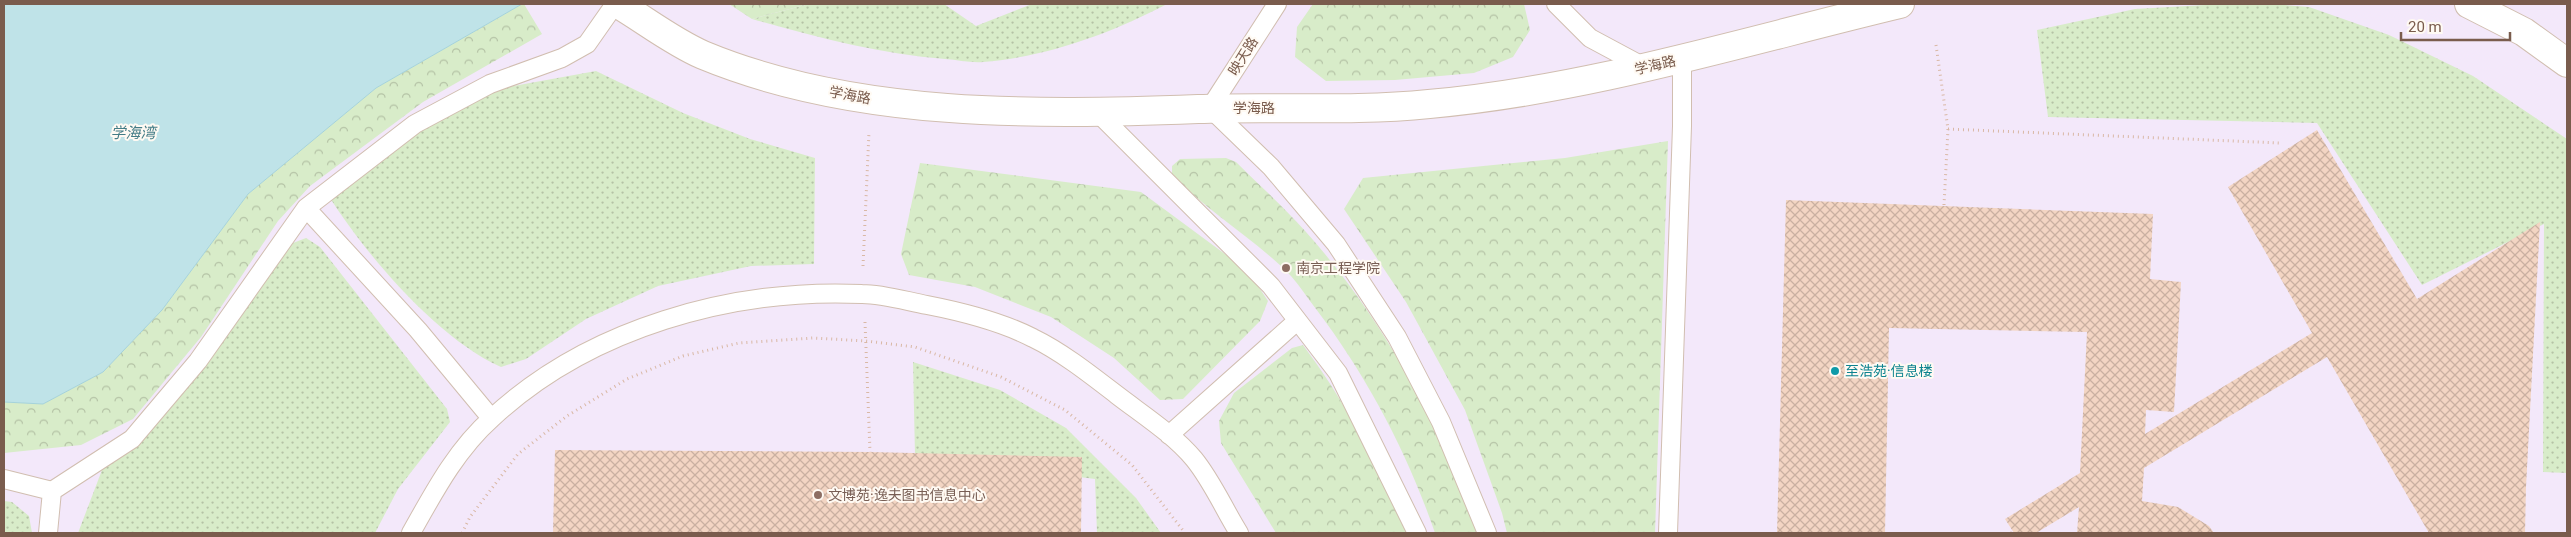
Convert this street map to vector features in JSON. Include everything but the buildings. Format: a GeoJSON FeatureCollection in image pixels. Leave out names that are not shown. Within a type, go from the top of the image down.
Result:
{"type":"FeatureCollection","features":[{"type":"Feature","properties":{"kind":"street","name":"学海路"},"geometry":{"type":"LineString","coordinates":[[617,4],[701,54],[792,84],[870,99],[1005,113],[1428,104],[1539,88],[1646,68],[1900,4]]}},
{"type":"Feature","properties":{"kind":"street"},"geometry":{"type":"LineString","coordinates":[[2469,4],[2524,32],[2567,63]]}},
{"type":"Feature","properties":{"kind":"lane"},"geometry":{"type":"LineString","coordinates":[[4,479],[52,491],[132,439],[198,360],[306,208],[415,124],[490,84],[562,58],[587,44],[617,4]]}},
{"type":"Feature","properties":{"kind":"lane","name":"映天路"},"geometry":{"type":"LineString","coordinates":[[1210,108],[1277,4]]}},
{"type":"Feature","properties":{"kind":"lane"},"geometry":{"type":"LineString","coordinates":[[1556,4],[1590,38],[1646,68]]}},
{"type":"Feature","properties":{"kind":"lane"},"geometry":{"type":"LineString","coordinates":[[1668,533],[1682,136],[1682,59]]}},
{"type":"Feature","properties":{"kind":"lane"},"geometry":{"type":"LineString","coordinates":[[1210,108],[1270,167],[1336,244],[1397,337],[1441,422],[1487,533]]}},
{"type":"Feature","properties":{"kind":"lane"},"geometry":{"type":"LineString","coordinates":[[1096,112],[1270,286],[1338,374],[1397,489],[1417,533]]}},
{"type":"Feature","properties":{"kind":"lane"},"geometry":{"type":"LineString","coordinates":[[306,208],[418,330],[491,418]]}},
{"type":"Feature","properties":{"kind":"lane"},"geometry":{"type":"LineString","coordinates":[[411,533],[448,466],[491,418],[543,378],[610,341],[668,317],[734,302],[797,295],[864,294],[966,313],[1033,338],[1095,378],[1169,435],[1195,460],[1239,533]]}},
{"type":"Feature","properties":{"kind":"lane"},"geometry":{"type":"LineString","coordinates":[[1169,435],[1297,321]]}},
{"type":"Feature","properties":{"kind":"lane"},"geometry":{"type":"LineString","coordinates":[[48,533],[52,491]]}},
{"type":"Feature","properties":{"kind":"path"},"geometry":{"type":"LineString","coordinates":[[1936,45],[1948,130],[1944,205]]}},
{"type":"Feature","properties":{"kind":"path"},"geometry":{"type":"LineString","coordinates":[[870,99],[862,251],[870,452]]}},
{"type":"Feature","properties":{"kind":"path"},"geometry":{"type":"LineString","coordinates":[[1948,130],[2280,143]]}},
{"type":"Feature","properties":{"kind":"path"},"geometry":{"type":"LineString","coordinates":[[462,533],[470,517],[518,454],[567,416],[627,379],[683,356],[739,343],[813,338],[866,341],[915,347],[1002,377],[1065,410],[1132,465],[1185,533]]}},
{"type":"Feature","properties":{"kind":"shaded area","name":"南京工程学院"},"geometry":{"type":"Polygon","coordinates":[[[4,4],[2567,4],[2567,533],[4,533],[4,4]]]}},
{"type":"Feature","properties":{"kind":"green space"},"geometry":{"type":"Polygon","coordinates":[[[524,4],[542,34],[423,102],[310,186],[278,221],[201,337],[133,419],[81,445],[4,453],[4,402],[43,404],[103,372],[162,310],[248,194],[376,88],[524,4]]]}},
{"type":"Feature","properties":{"kind":"green space"},"geometry":{"type":"Polygon","coordinates":[[[729,4],[809,4],[752,19],[729,4]]]}},
{"type":"Feature","properties":{"kind":"green space"},"geometry":{"type":"Polygon","coordinates":[[[809,4],[944,4],[976,26],[1032,4],[1167,4],[1124,25],[1078,42],[1031,55],[978,62],[920,57],[872,49],[752,19],[809,4]]]}},
{"type":"Feature","properties":{"kind":"green space"},"geometry":{"type":"Polygon","coordinates":[[[1313,4],[1524,4],[1530,30],[1513,57],[1474,73],[1395,80],[1326,81],[1295,57],[1297,27],[1313,4]]]}},
{"type":"Feature","properties":{"kind":"green space"},"geometry":{"type":"Polygon","coordinates":[[[2223,4],[2271,4],[2309,7],[2389,35],[2473,76],[2567,139],[2567,473],[2543,472],[2544,224],[2422,285],[2317,123],[2048,117],[2037,30],[2135,9],[2223,4]]]}},
{"type":"Feature","properties":{"kind":"green space"},"geometry":{"type":"Polygon","coordinates":[[[596,71],[683,113],[750,139],[815,158],[814,264],[751,266],[658,286],[586,319],[526,359],[501,367],[477,354],[429,317],[363,245],[330,198],[417,131],[497,89],[596,71]]]}},
{"type":"Feature","properties":{"kind":"green space"},"geometry":{"type":"Polygon","coordinates":[[[1668,141],[1655,533],[1507,533],[1502,513],[1465,410],[1406,302],[1344,209],[1363,178],[1565,158],[1668,141]]]}},
{"type":"Feature","properties":{"kind":"green space"},"geometry":{"type":"Polygon","coordinates":[[[1226,158],[1236,162],[1306,232],[1359,298],[1383,335],[1428,413],[1447,453],[1477,533],[1435,533],[1399,445],[1369,388],[1335,335],[1301,288],[1277,263],[1172,175],[1172,166],[1180,159],[1226,158]]]}},
{"type":"Feature","properties":{"kind":"green space"},"geometry":{"type":"Polygon","coordinates":[[[920,163],[1141,192],[1248,271],[1268,301],[1260,321],[1183,399],[1160,400],[1114,358],[1051,317],[975,287],[909,275],[901,254],[920,163]]]}},
{"type":"Feature","properties":{"kind":"green space"},"geometry":{"type":"Polygon","coordinates":[[[306,238],[320,247],[447,409],[450,422],[398,489],[375,533],[78,533],[102,470],[137,445],[204,368],[258,288],[293,243],[306,238]]]}},
{"type":"Feature","properties":{"kind":"green space"},"geometry":{"type":"Polygon","coordinates":[[[1303,345],[1319,367],[1361,436],[1407,533],[1276,533],[1221,443],[1219,421],[1234,393],[1292,348],[1303,345]]]}},
{"type":"Feature","properties":{"kind":"green space"},"geometry":{"type":"Polygon","coordinates":[[[913,362],[1000,390],[1066,428],[1136,498],[1161,533],[1097,533],[1095,479],[915,456],[913,362]]]}},
{"type":"Feature","properties":{"kind":"green space"},"geometry":{"type":"Polygon","coordinates":[[[4,501],[12,502],[29,516],[32,533],[4,533],[4,501]]]}},
{"type":"Feature","properties":{"kind":"water","name":"学海湾"},"geometry":{"type":"Polygon","coordinates":[[[4,4],[522,4],[376,88],[248,194],[162,310],[103,372],[43,404],[4,402],[4,4]]]}},
{"type":"Feature","properties":{"kind":"place","name":"南京工程学院"},"geometry":{"type":"Point","coordinates":[1286,268]}},
{"type":"Feature","properties":{"kind":"place","name":"至浩苑·信息楼"},"geometry":{"type":"Point","coordinates":[1835,371]}},
{"type":"Feature","properties":{"kind":"place","name":"文博苑·逸夫图书信息中心"},"geometry":{"type":"Point","coordinates":[818,495]}}]}
